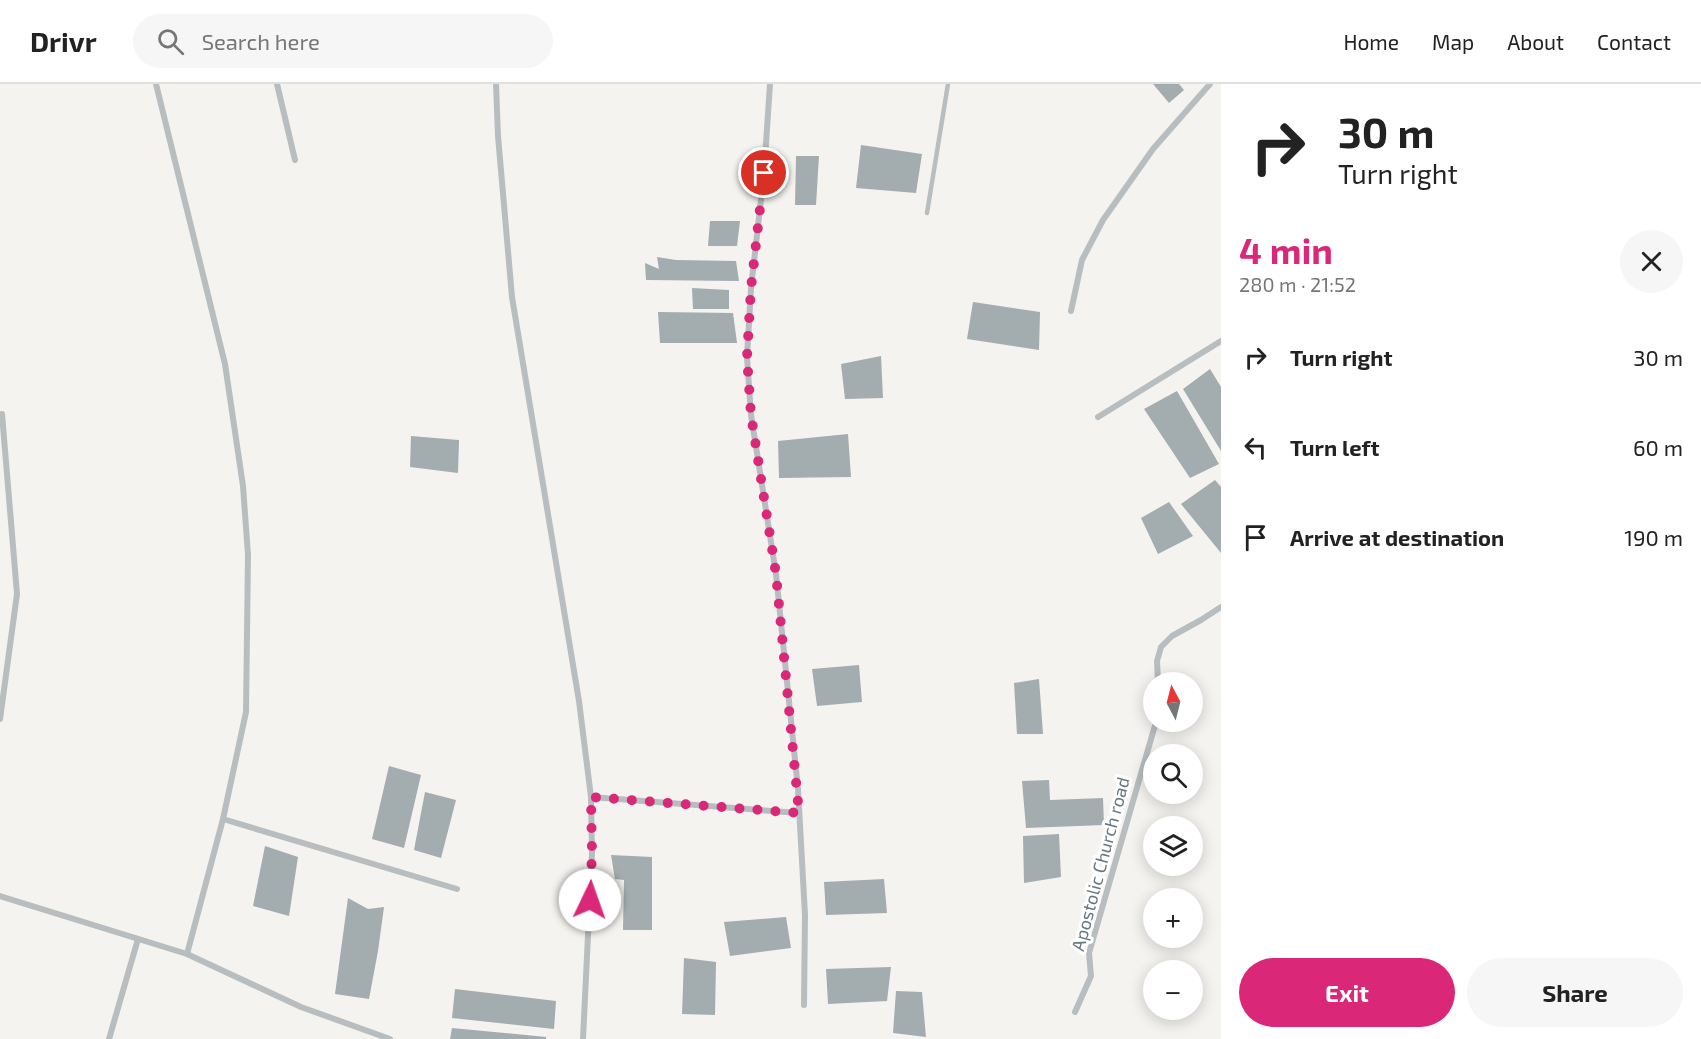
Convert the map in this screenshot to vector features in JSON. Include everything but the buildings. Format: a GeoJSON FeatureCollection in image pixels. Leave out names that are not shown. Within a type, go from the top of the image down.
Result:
{"type":"FeatureCollection","features":[{"type":"Feature","properties":{"kind":"street"},"geometry":{"type":"LineString","coordinates":[[156,84],[225,364],[243,486],[248,555],[246,712],[223,819],[187,954]]}},
{"type":"Feature","properties":{"kind":"street"},"geometry":{"type":"LineString","coordinates":[[277,84],[295,160]]}},
{"type":"Feature","properties":{"kind":"street"},"geometry":{"type":"LineString","coordinates":[[496,84],[498,136],[512,297],[579,701],[591,797],[592,853],[583,1039]]}},
{"type":"Feature","properties":{"kind":"street"},"geometry":{"type":"LineString","coordinates":[[770,84],[764,173],[751,288],[747,357],[751,415],[776,574],[799,813],[805,915],[804,1005]]}},
{"type":"Feature","properties":{"kind":"street"},"geometry":{"type":"LineString","coordinates":[[1071,311],[1082,260],[1103,220],[1153,148],[1210,84]]}},
{"type":"Feature","properties":{"kind":"street"},"geometry":{"type":"LineString","coordinates":[[1098,417],[1221,341]]}},
{"type":"Feature","properties":{"kind":"street"},"geometry":{"type":"LineString","coordinates":[[0,719],[16,594],[2,414]]}},
{"type":"Feature","properties":{"kind":"street"},"geometry":{"type":"LineString","coordinates":[[1158,672],[1157,661],[1161,647],[1172,636],[1221,607]]}},
{"type":"Feature","properties":{"kind":"street","name":"Apostolic Church road"},"geometry":{"type":"LineString","coordinates":[[1075,1012],[1091,976],[1089,953],[1153,732]]}},
{"type":"Feature","properties":{"kind":"street"},"geometry":{"type":"LineString","coordinates":[[591,797],[799,813]]}},
{"type":"Feature","properties":{"kind":"street"},"geometry":{"type":"LineString","coordinates":[[223,819],[457,889]]}},
{"type":"Feature","properties":{"kind":"street"},"geometry":{"type":"LineString","coordinates":[[0,896],[187,954],[301,1007],[390,1039]]}},
{"type":"Feature","properties":{"kind":"street"},"geometry":{"type":"LineString","coordinates":[[109,1039],[138,939]]}},
{"type":"Feature","properties":{"kind":"lane"},"geometry":{"type":"LineString","coordinates":[[927,213],[948,84]]}},
{"type":"Feature","properties":{"kind":"route"},"geometry":{"type":"LineString","coordinates":[[590,900],[591,797],[799,813],[776,574],[751,415],[747,357],[751,288],[764,173]]}}]}
